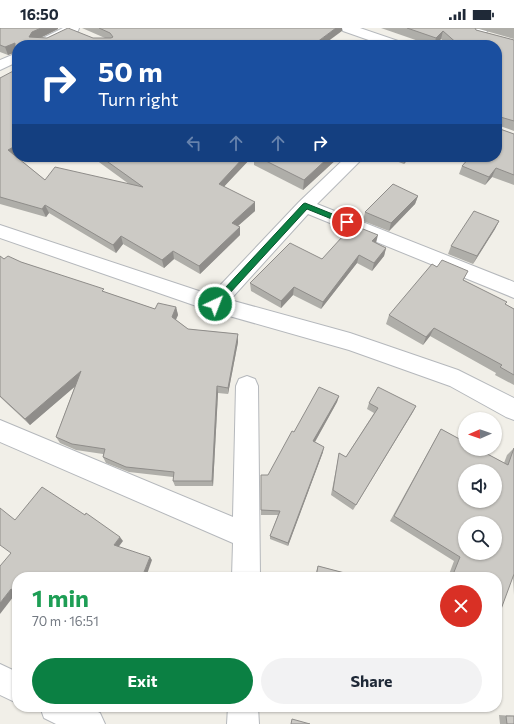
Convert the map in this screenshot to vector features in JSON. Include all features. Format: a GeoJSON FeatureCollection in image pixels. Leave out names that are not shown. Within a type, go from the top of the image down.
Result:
{"type":"FeatureCollection","features":[{"type":"Feature","properties":{"kind":"street"},"geometry":{"type":"LineString","coordinates":[[348,28],[382,40]]}},
{"type":"Feature","properties":{"kind":"street"},"geometry":{"type":"LineString","coordinates":[[49,40],[69,29],[84,36]]}},
{"type":"Feature","properties":{"kind":"street"},"geometry":{"type":"LineString","coordinates":[[472,40],[481,31],[493,38]]}},
{"type":"Feature","properties":{"kind":"street"},"geometry":{"type":"LineString","coordinates":[[0,66],[12,60]]}},
{"type":"Feature","properties":{"kind":"street"},"geometry":{"type":"LineString","coordinates":[[215,304],[305,206],[351,162]]}},
{"type":"Feature","properties":{"kind":"street"},"geometry":{"type":"LineString","coordinates":[[305,206],[514,290]]}},
{"type":"Feature","properties":{"kind":"street"},"geometry":{"type":"LineString","coordinates":[[0,231],[215,304],[350,342],[458,378],[514,410]]}},
{"type":"Feature","properties":{"kind":"street"},"geometry":{"type":"LineString","coordinates":[[246,572],[247,386]]}},
{"type":"Feature","properties":{"kind":"street"},"geometry":{"type":"LineString","coordinates":[[0,432],[247,536]]}},
{"type":"Feature","properties":{"kind":"street"},"geometry":{"type":"LineString","coordinates":[[0,679],[12,685]]}},
{"type":"Feature","properties":{"kind":"street"},"geometry":{"type":"LineString","coordinates":[[65,712],[89,724]]}},
{"type":"Feature","properties":{"kind":"street"},"geometry":{"type":"LineString","coordinates":[[243,712],[243,724]]}},
{"type":"Feature","properties":{"kind":"building"},"geometry":{"type":"Polygon","coordinates":[[[0,28],[41,28],[32,32],[29,37],[47,38],[68,28],[93,38],[111,38],[113,37],[110,33],[99,28],[336,28],[320,40],[12,40],[12,44],[5,47],[0,45],[0,28]]]}},
{"type":"Feature","properties":{"kind":"building"},"geometry":{"type":"Polygon","coordinates":[[[407,28],[475,28],[476,30],[514,40],[514,121],[502,117],[502,40],[453,40],[443,31],[436,38],[407,28]]]}},
{"type":"Feature","properties":{"kind":"building"},"geometry":{"type":"Polygon","coordinates":[[[12,72],[12,148],[8,150],[12,153],[12,162],[23,162],[45,180],[55,167],[143,187],[108,162],[239,162],[219,184],[255,202],[232,223],[240,227],[199,266],[173,251],[162,260],[121,236],[113,245],[45,205],[42,209],[0,197],[0,78],[12,72]]]}},
{"type":"Feature","properties":{"kind":"building"},"geometry":{"type":"Polygon","coordinates":[[[502,130],[514,134],[514,175],[496,168],[489,177],[462,166],[466,162],[502,162],[502,130]]]}},
{"type":"Feature","properties":{"kind":"building"},"geometry":{"type":"Polygon","coordinates":[[[268,162],[324,162],[304,180],[268,162]]]}},
{"type":"Feature","properties":{"kind":"building"},"geometry":{"type":"Polygon","coordinates":[[[393,184],[418,196],[391,223],[365,212],[393,184]]]}},
{"type":"Feature","properties":{"kind":"building"},"geometry":{"type":"Polygon","coordinates":[[[474,211],[499,221],[477,256],[451,246],[474,211]]]}},
{"type":"Feature","properties":{"kind":"building"},"geometry":{"type":"Polygon","coordinates":[[[353,225],[378,235],[372,241],[386,248],[374,263],[359,255],[323,302],[294,287],[281,301],[250,283],[290,243],[322,259],[353,225]]]}},
{"type":"Feature","properties":{"kind":"building"},"geometry":{"type":"Polygon","coordinates":[[[0,256],[4,259],[8,256],[21,262],[104,289],[102,291],[155,309],[158,303],[176,307],[172,317],[188,329],[238,334],[228,388],[217,386],[212,481],[173,481],[174,472],[126,467],[103,457],[105,449],[72,444],[56,437],[81,371],[25,419],[0,396],[0,256]]]}},
{"type":"Feature","properties":{"kind":"building"},"geometry":{"type":"Polygon","coordinates":[[[442,260],[468,271],[463,280],[507,302],[505,304],[514,309],[514,375],[500,367],[502,365],[434,328],[426,337],[389,315],[432,264],[437,267],[442,260]]]}},
{"type":"Feature","properties":{"kind":"building"},"geometry":{"type":"Polygon","coordinates":[[[319,387],[339,396],[313,441],[324,447],[288,543],[270,536],[280,511],[261,510],[261,475],[268,475],[292,431],[294,432],[319,387]]]}},
{"type":"Feature","properties":{"kind":"building"},"geometry":{"type":"Polygon","coordinates":[[[378,387],[416,406],[356,505],[333,490],[339,453],[346,457],[378,408],[369,403],[378,387]]]}},
{"type":"Feature","properties":{"kind":"building"},"geometry":{"type":"Polygon","coordinates":[[[441,429],[458,438],[458,456],[491,456],[508,465],[514,448],[514,574],[502,606],[502,572],[454,572],[459,560],[502,560],[502,516],[458,516],[458,556],[394,516],[441,429]]]}},
{"type":"Feature","properties":{"kind":"building"},"geometry":{"type":"Polygon","coordinates":[[[42,487],[85,515],[86,513],[120,537],[114,545],[150,557],[144,572],[12,572],[12,590],[0,603],[0,566],[11,553],[0,545],[0,508],[15,520],[42,487]]]}},
{"type":"Feature","properties":{"kind":"building"},"geometry":{"type":"Polygon","coordinates":[[[318,566],[341,572],[317,572],[318,566]]]}},
{"type":"Feature","properties":{"kind":"building"},"geometry":{"type":"Polygon","coordinates":[[[506,716],[514,716],[514,724],[507,724],[506,716]]]}},
{"type":"Feature","properties":{"kind":"building"},"geometry":{"type":"Polygon","coordinates":[[[292,719],[310,724],[291,724],[292,719]]]}},
{"type":"Feature","properties":{"kind":"route"},"geometry":{"type":"LineString","coordinates":[[215,304],[305,206],[347,222]]}}]}
